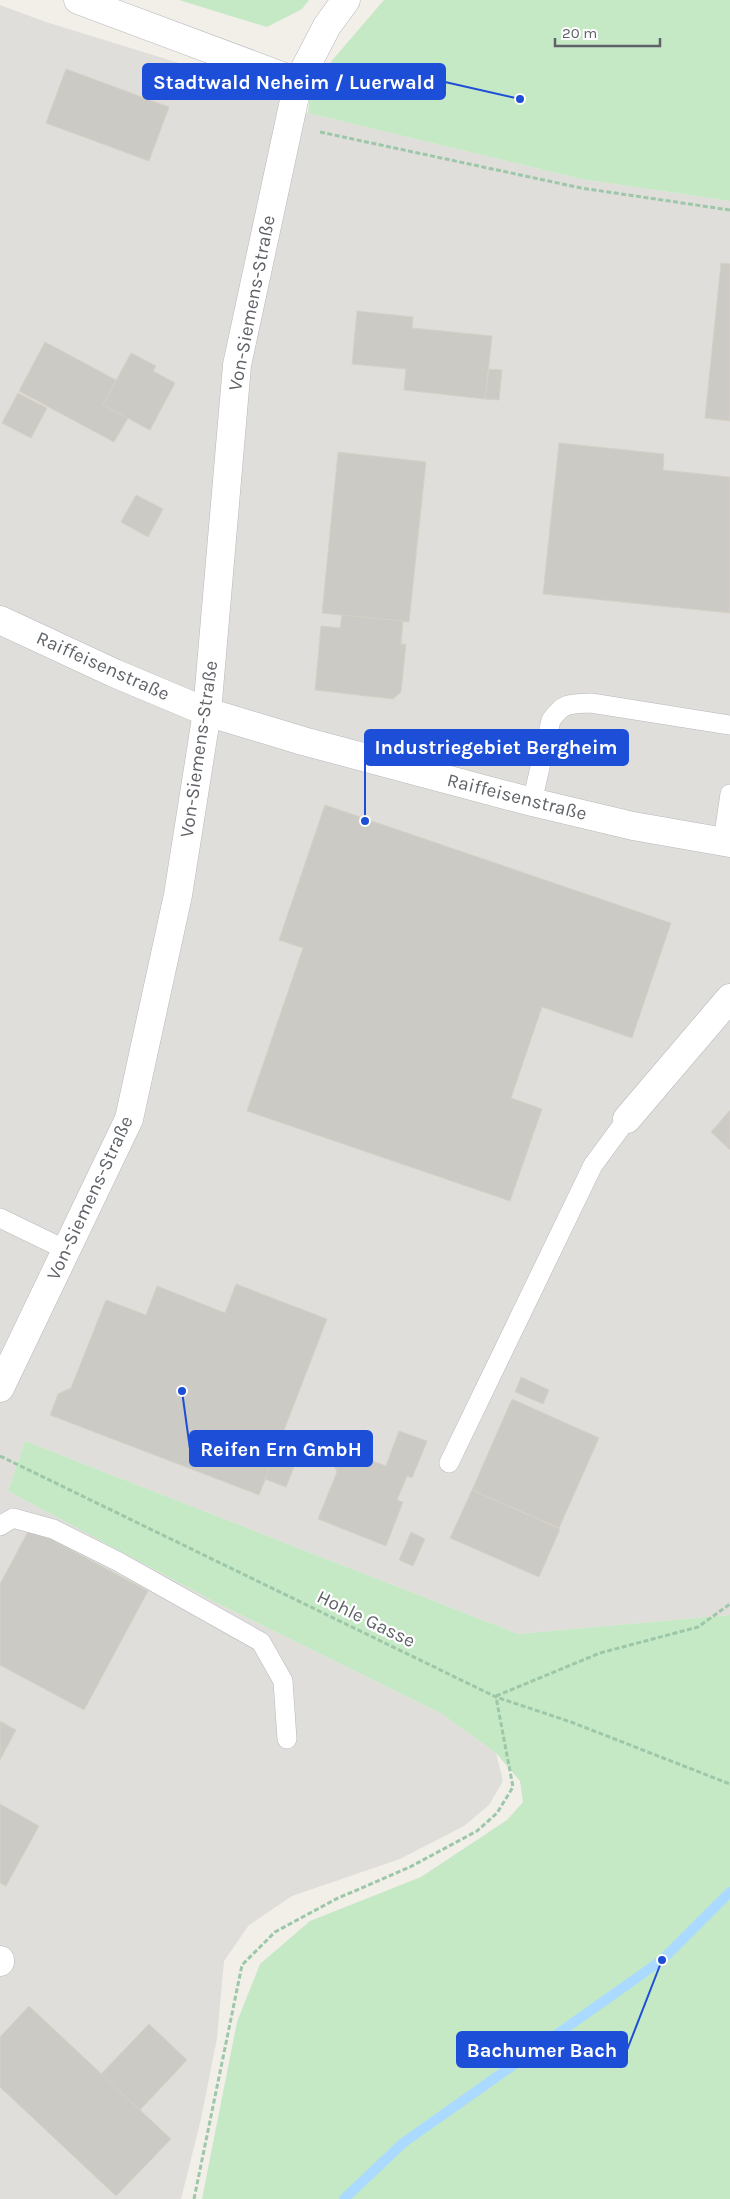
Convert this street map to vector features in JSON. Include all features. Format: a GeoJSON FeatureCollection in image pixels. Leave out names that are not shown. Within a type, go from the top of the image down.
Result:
{"type":"FeatureCollection","features":[{"type":"Feature","properties":{"kind":"street"},"geometry":{"type":"LineString","coordinates":[[78,0],[298,82]]}},
{"type":"Feature","properties":{"kind":"street","name":"Von-Siemens-Straße"},"geometry":{"type":"LineString","coordinates":[[0,1388],[129,1119],[178,895],[207,712],[237,365],[298,82],[327,26],[346,0]]}},
{"type":"Feature","properties":{"kind":"street","name":"Raiffeisenstraße"},"geometry":{"type":"LineString","coordinates":[[0,620],[114,674],[207,712],[303,741],[532,802],[633,826],[726,842]]}},
{"type":"Feature","properties":{"kind":"street"},"geometry":{"type":"LineString","coordinates":[[627,1119],[730,998]]}},
{"type":"Feature","properties":{"kind":"lane"},"geometry":{"type":"LineString","coordinates":[[532,802],[550,720],[559,709],[568,704],[591,703],[730,725]]}},
{"type":"Feature","properties":{"kind":"lane"},"geometry":{"type":"LineString","coordinates":[[726,842],[730,794]]}},
{"type":"Feature","properties":{"kind":"lane"},"geometry":{"type":"LineString","coordinates":[[448,1463],[593,1164],[627,1119]]}},
{"type":"Feature","properties":{"kind":"lane"},"geometry":{"type":"LineString","coordinates":[[0,1218],[66,1250]]}},
{"type":"Feature","properties":{"kind":"lane"},"geometry":{"type":"LineString","coordinates":[[0,1526],[13,1518],[53,1529],[117,1561],[261,1642],[283,1681],[287,1739]]}},
{"type":"Feature","properties":{"kind":"path"},"geometry":{"type":"LineString","coordinates":[[288,126],[581,188],[730,210]]}},
{"type":"Feature","properties":{"kind":"path","name":"Hohle Gasse"},"geometry":{"type":"LineString","coordinates":[[0,1456],[496,1697],[571,1722],[730,1784]]}},
{"type":"Feature","properties":{"kind":"path"},"geometry":{"type":"LineString","coordinates":[[194,2199],[242,1965],[275,1932],[336,1898],[410,1867],[477,1830],[497,1813],[513,1788],[496,1697],[600,1653],[698,1627],[730,1604]]}},
{"type":"Feature","properties":{"kind":"shaded area"},"geometry":{"type":"Polygon","coordinates":[[[0,5],[46,22],[273,92],[308,113],[581,179],[730,201],[730,1615],[518,1634],[25,1441],[8,1491],[215,1602],[442,1714],[496,1753],[503,1781],[489,1805],[464,1826],[400,1859],[292,1896],[249,1925],[224,1961],[217,2038],[201,2119],[181,2199],[0,2199],[0,5]]]}},
{"type":"Feature","properties":{"kind":"green space"},"geometry":{"type":"Polygon","coordinates":[[[179,0],[309,0],[302,9],[267,27],[179,0]]]}},
{"type":"Feature","properties":{"kind":"green space"},"geometry":{"type":"Polygon","coordinates":[[[384,0],[730,0],[730,201],[581,179],[308,113],[311,85],[384,0]]]}},
{"type":"Feature","properties":{"kind":"green space"},"geometry":{"type":"Polygon","coordinates":[[[25,1441],[518,1634],[730,1615],[730,2199],[202,2199],[237,2022],[260,1964],[310,1921],[421,1877],[507,1820],[523,1802],[520,1781],[496,1753],[442,1714],[215,1602],[8,1491],[25,1441]]]}},
{"type":"Feature","properties":{"kind":"building"},"geometry":{"type":"Polygon","coordinates":[[[66,69],[169,107],[149,161],[46,123],[66,69]]]}},
{"type":"Feature","properties":{"kind":"building"},"geometry":{"type":"Polygon","coordinates":[[[721,263],[730,264],[730,421],[705,418],[721,263]]]}},
{"type":"Feature","properties":{"kind":"building"},"geometry":{"type":"Polygon","coordinates":[[[357,311],[413,317],[412,328],[492,336],[485,399],[404,390],[406,369],[352,364],[357,311]]]}},
{"type":"Feature","properties":{"kind":"building"},"geometry":{"type":"Polygon","coordinates":[[[45,342],[116,380],[103,405],[128,418],[114,442],[19,391],[45,342]]]}},
{"type":"Feature","properties":{"kind":"building"},"geometry":{"type":"Polygon","coordinates":[[[131,353],[156,366],[153,371],[175,383],[150,430],[103,405],[131,353]]]}},
{"type":"Feature","properties":{"kind":"building"},"geometry":{"type":"Polygon","coordinates":[[[489,369],[502,370],[499,400],[485,399],[489,369]]]}},
{"type":"Feature","properties":{"kind":"building"},"geometry":{"type":"Polygon","coordinates":[[[18,393],[47,408],[31,438],[2,423],[18,393]]]}},
{"type":"Feature","properties":{"kind":"building"},"geometry":{"type":"Polygon","coordinates":[[[559,443],[664,454],[663,470],[730,477],[730,613],[543,594],[559,443]]]}},
{"type":"Feature","properties":{"kind":"building"},"geometry":{"type":"Polygon","coordinates":[[[338,452],[426,462],[409,622],[322,613],[338,452]]]}},
{"type":"Feature","properties":{"kind":"building"},"geometry":{"type":"Polygon","coordinates":[[[136,495],[163,509],[148,537],[121,522],[136,495]]]}},
{"type":"Feature","properties":{"kind":"building"},"geometry":{"type":"Polygon","coordinates":[[[342,615],[403,621],[401,644],[406,644],[401,692],[393,699],[315,690],[321,626],[340,628],[342,615]]]}},
{"type":"Feature","properties":{"kind":"building"},"geometry":{"type":"Polygon","coordinates":[[[325,805],[671,923],[632,1038],[542,1007],[511,1098],[542,1109],[510,1201],[247,1111],[303,948],[279,940],[325,805]]]}},
{"type":"Feature","properties":{"kind":"building"},"geometry":{"type":"Polygon","coordinates":[[[730,1110],[730,1150],[711,1132],[730,1110]]]}},
{"type":"Feature","properties":{"kind":"building"},"geometry":{"type":"Polygon","coordinates":[[[236,1284],[327,1319],[259,1495],[50,1415],[58,1394],[71,1388],[106,1300],[146,1315],[157,1286],[225,1313],[236,1284]]]}},
{"type":"Feature","properties":{"kind":"building"},"geometry":{"type":"Polygon","coordinates":[[[521,1377],[549,1390],[543,1404],[515,1392],[521,1377]]]}},
{"type":"Feature","properties":{"kind":"building"},"geometry":{"type":"Polygon","coordinates":[[[512,1399],[599,1438],[559,1528],[472,1490],[512,1399]]]}},
{"type":"Feature","properties":{"kind":"building"},"geometry":{"type":"Polygon","coordinates":[[[399,1431],[427,1441],[412,1478],[407,1476],[397,1500],[403,1502],[386,1546],[318,1519],[337,1472],[334,1466],[339,1453],[345,1451],[386,1466],[399,1431]]]}},
{"type":"Feature","properties":{"kind":"building"},"geometry":{"type":"Polygon","coordinates":[[[276,1449],[298,1457],[286,1487],[265,1479],[276,1449]]]}},
{"type":"Feature","properties":{"kind":"building"},"geometry":{"type":"Polygon","coordinates":[[[472,1490],[560,1529],[539,1577],[450,1538],[472,1490]]]}},
{"type":"Feature","properties":{"kind":"building"},"geometry":{"type":"Polygon","coordinates":[[[30,1528],[148,1591],[84,1710],[0,1665],[0,1584],[30,1528]]]}},
{"type":"Feature","properties":{"kind":"building"},"geometry":{"type":"Polygon","coordinates":[[[411,1532],[425,1539],[413,1566],[399,1560],[411,1532]]]}},
{"type":"Feature","properties":{"kind":"building"},"geometry":{"type":"Polygon","coordinates":[[[0,1721],[16,1730],[0,1760],[0,1721]]]}},
{"type":"Feature","properties":{"kind":"building"},"geometry":{"type":"Polygon","coordinates":[[[0,1804],[39,1826],[6,1886],[0,1883],[0,1804]]]}},
{"type":"Feature","properties":{"kind":"building"},"geometry":{"type":"Polygon","coordinates":[[[29,2006],[171,2139],[116,2196],[0,2087],[0,2037],[29,2006]]]}},
{"type":"Feature","properties":{"kind":"building"},"geometry":{"type":"Polygon","coordinates":[[[149,2024],[187,2060],[140,2110],[101,2074],[149,2024]]]}},
{"type":"Feature","properties":{"kind":"waterway"},"geometry":{"type":"LineString","coordinates":[[344,2199],[403,2143],[662,1960],[730,1892]]}},
{"type":"Feature","properties":{"kind":"place","name":"Stadtwald Neheim / Luerwald"},"geometry":{"type":"Point","coordinates":[520,99]}},
{"type":"Feature","properties":{"kind":"place","name":"Industriegebiet Bergheim"},"geometry":{"type":"Point","coordinates":[365,821]}},
{"type":"Feature","properties":{"kind":"place","name":"Reifen Ern GmbH"},"geometry":{"type":"Point","coordinates":[182,1391]}},
{"type":"Feature","properties":{"kind":"place","name":"Bachumer Bach"},"geometry":{"type":"Point","coordinates":[662,1960]}}]}
